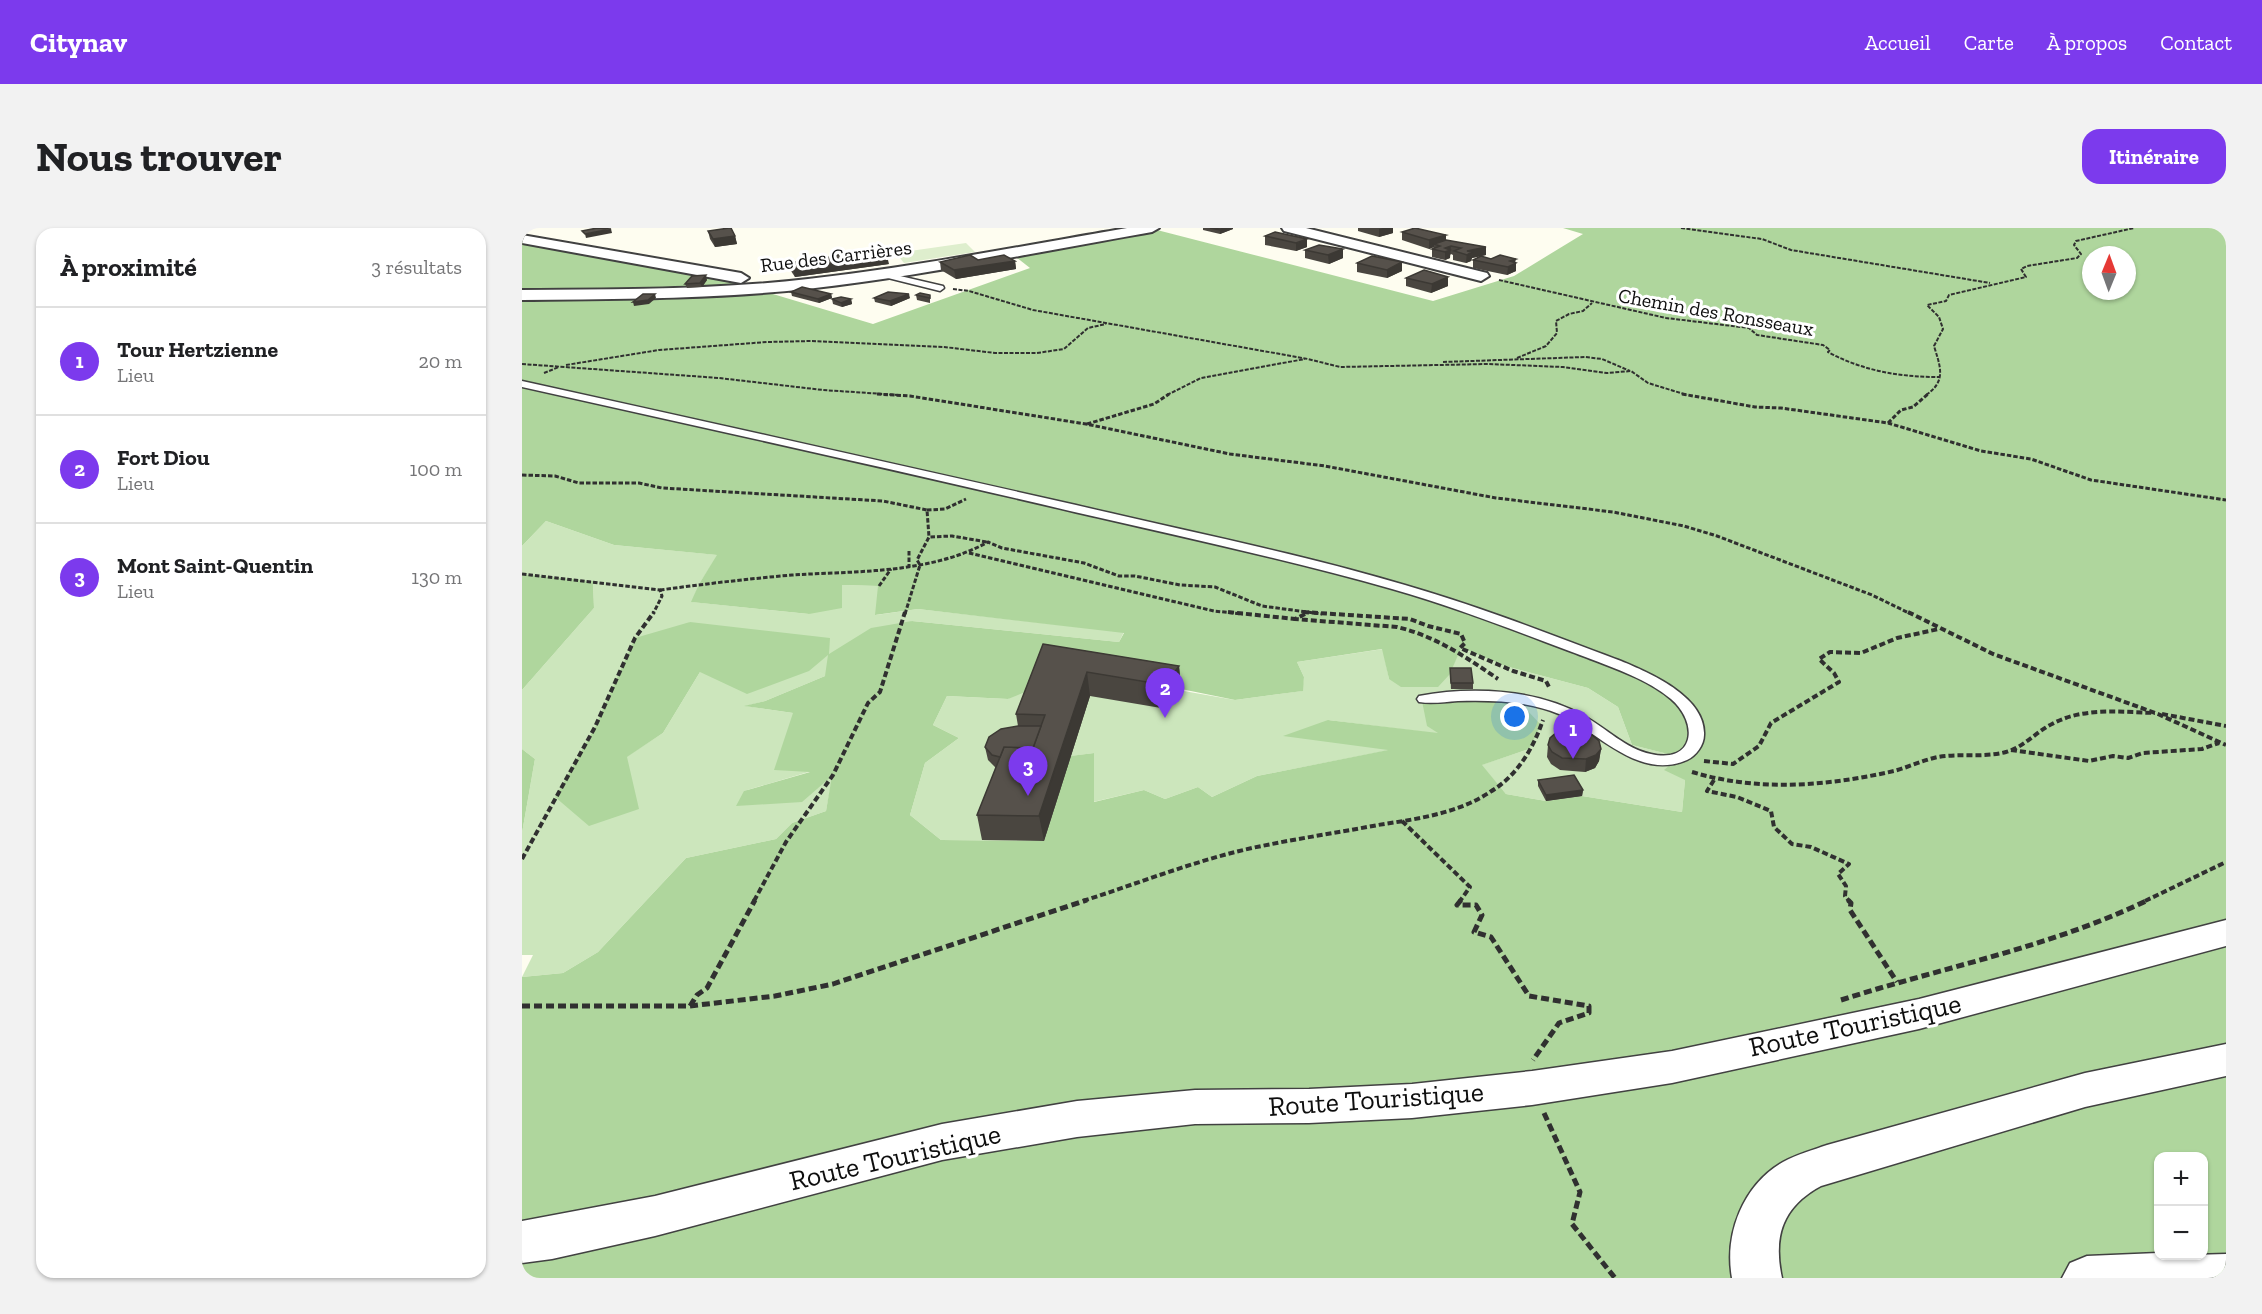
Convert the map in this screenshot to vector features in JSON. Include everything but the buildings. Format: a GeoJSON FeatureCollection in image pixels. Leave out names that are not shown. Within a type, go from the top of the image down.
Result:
{"type":"FeatureCollection","features":[{"type":"Feature","properties":{"kind":"street","name":"Rue des Carrières"},"geometry":{"type":"LineString","coordinates":[[522,295],[657,293],[766,287],[883,274],[1152,228]]}},
{"type":"Feature","properties":{"kind":"street"},"geometry":{"type":"LineString","coordinates":[[1289,228],[1481,276]]}},
{"type":"Feature","properties":{"kind":"street"},"geometry":{"type":"LineString","coordinates":[[522,239],[744,279],[766,287]]}},
{"type":"Feature","properties":{"kind":"street","name":"Route Touristique"},"geometry":{"type":"LineString","coordinates":[[522,1242],[552,1238],[655,1216],[942,1142],[1077,1119],[1195,1107],[1308,1106],[1412,1101],[1533,1088],[1672,1067],[1919,1014],[2226,933]]}},
{"type":"Feature","properties":{"kind":"street"},"geometry":{"type":"LineString","coordinates":[[1757,1278],[1752,1259],[1755,1230],[1773,1198],[1798,1176],[1827,1164],[2085,1090],[2226,1060]]}},
{"type":"Feature","properties":{"kind":"street"},"geometry":{"type":"LineString","coordinates":[[2087,1278],[2180,1274],[2226,1276]]}},
{"type":"Feature","properties":{"kind":"lane"},"geometry":{"type":"LineString","coordinates":[[883,274],[940,288]]}},
{"type":"Feature","properties":{"kind":"lane"},"geometry":{"type":"LineString","coordinates":[[522,384],[995,490],[1370,579],[1507,623],[1625,668],[1663,687],[1685,704],[1695,719],[1697,735],[1694,748],[1681,757],[1660,760],[1643,758],[1575,717],[1548,706],[1501,697],[1424,699]]}},
{"type":"Feature","properties":{"kind":"path"},"geometry":{"type":"LineString","coordinates":[[1681,228],[1762,239],[1791,250],[1991,284]]}},
{"type":"Feature","properties":{"kind":"path"},"geometry":{"type":"LineString","coordinates":[[1888,423],[1901,410],[1914,407],[1929,393],[1935,391],[1942,371],[1934,346],[1943,329],[1939,317],[1928,309],[1927,305],[1946,301],[1949,295],[1991,284],[2021,280],[2026,277],[2021,269],[2027,266],[2077,258],[2081,254],[2074,245],[2076,242],[2134,228]]}},
{"type":"Feature","properties":{"kind":"path","name":"Chemin des Ronsseaux"},"geometry":{"type":"LineString","coordinates":[[1481,276],[1666,318],[1749,328],[1757,335],[1823,345],[1830,350],[1828,352],[1841,360],[1875,370],[1920,378],[1939,377]]}},
{"type":"Feature","properties":{"kind":"path"},"geometry":{"type":"LineString","coordinates":[[940,288],[969,291],[1033,310],[1308,359],[1340,367],[1602,358],[1631,371],[1648,383],[1686,395],[1755,407],[1781,408],[1888,423],[1917,434],[1981,451],[2031,459],[2091,480],[2226,500]]}},
{"type":"Feature","properties":{"kind":"path"},"geometry":{"type":"LineString","coordinates":[[1513,360],[1546,346],[1557,333],[1556,321],[1569,314],[1583,311],[1586,306],[1593,303]]}},
{"type":"Feature","properties":{"kind":"path"},"geometry":{"type":"LineString","coordinates":[[522,384],[560,366],[659,350],[767,342],[812,341],[944,347],[995,353],[1064,350],[1088,328],[1108,324]]}},
{"type":"Feature","properties":{"kind":"path"},"geometry":{"type":"LineString","coordinates":[[1086,424],[1155,404],[1173,391],[1201,378],[1308,359]]}},
{"type":"Feature","properties":{"kind":"path"},"geometry":{"type":"LineString","coordinates":[[522,364],[910,396],[1086,424],[1230,454],[1404,478],[1496,498],[1613,512],[1684,526],[1717,536],[1872,595],[1940,629],[2044,674],[2106,693],[2226,744]]}},
{"type":"Feature","properties":{"kind":"path"},"geometry":{"type":"LineString","coordinates":[[1427,364],[1563,366],[1606,373],[1631,371]]}},
{"type":"Feature","properties":{"kind":"path"},"geometry":{"type":"LineString","coordinates":[[522,475],[555,476],[579,483],[639,483],[662,488],[884,501],[927,510],[945,508],[995,490]]}},
{"type":"Feature","properties":{"kind":"path"},"geometry":{"type":"LineString","coordinates":[[690,1006],[697,995],[707,988],[786,842],[832,775],[868,703],[880,692],[920,565],[917,560],[929,537],[927,510]]}},
{"type":"Feature","properties":{"kind":"path"},"geometry":{"type":"LineString","coordinates":[[929,537],[952,536],[988,542],[1002,548],[1084,563],[1119,576],[1135,576],[1180,585],[1215,587],[1262,606],[1308,613],[1410,619],[1424,627],[1445,629],[1461,634],[1465,643],[1459,650]]}},
{"type":"Feature","properties":{"kind":"path"},"geometry":{"type":"LineString","coordinates":[[522,574],[660,590],[743,579],[909,567],[968,553],[988,542]]}},
{"type":"Feature","properties":{"kind":"path"},"geometry":{"type":"LineString","coordinates":[[909,551],[909,567]]}},
{"type":"Feature","properties":{"kind":"path"},"geometry":{"type":"LineString","coordinates":[[522,1006],[690,1006],[775,996],[833,984],[1216,857],[1260,846],[1402,821],[1467,805],[1491,792],[1519,768],[1548,706],[1550,687],[1546,681],[1518,674],[1505,666],[1412,630],[1214,611],[968,553]]}},
{"type":"Feature","properties":{"kind":"path"},"geometry":{"type":"LineString","coordinates":[[879,586],[891,568]]}},
{"type":"Feature","properties":{"kind":"path"},"geometry":{"type":"LineString","coordinates":[[522,859],[594,727],[635,638],[650,620],[662,596],[660,590]]}},
{"type":"Feature","properties":{"kind":"path"},"geometry":{"type":"LineString","coordinates":[[1294,619],[1308,613]]}},
{"type":"Feature","properties":{"kind":"path"},"geometry":{"type":"LineString","coordinates":[[1681,757],[1733,764],[1759,746],[1771,723],[1839,682],[1834,673],[1819,658],[1830,652],[1861,653],[1897,638],[1940,629]]}},
{"type":"Feature","properties":{"kind":"path"},"geometry":{"type":"LineString","coordinates":[[1459,650],[1501,681],[1501,697]]}},
{"type":"Feature","properties":{"kind":"path"},"geometry":{"type":"LineString","coordinates":[[1897,982],[1850,910],[1851,903],[1845,896],[1846,885],[1838,874],[1849,864],[1811,847],[1792,844],[1774,827],[1771,811],[1737,797],[1707,791],[1714,780],[1774,787],[1804,786],[1910,767],[1934,757],[1983,757],[2010,750],[2031,740],[2052,723],[2079,715],[2116,712],[2158,714],[2226,726]]}},
{"type":"Feature","properties":{"kind":"path"},"geometry":{"type":"LineString","coordinates":[[2010,750],[2089,761],[2113,756],[2128,758],[2143,753],[2202,749],[2220,743]]}},
{"type":"Feature","properties":{"kind":"path"},"geometry":{"type":"LineString","coordinates":[[1402,821],[1470,887],[1457,905],[1476,905],[1482,915],[1474,932],[1491,937],[1529,996],[1589,1006],[1589,1013],[1559,1023],[1527,1068],[1533,1088],[1580,1192],[1572,1224],[1615,1278]]}},
{"type":"Feature","properties":{"kind":"path"},"geometry":{"type":"LineString","coordinates":[[1836,1002],[1897,982],[1956,969],[2069,932],[2119,914],[2226,862]]}},
{"type":"Feature","properties":{"kind":"green space"},"geometry":{"type":"Polygon","coordinates":[[[1563,228],[2226,228],[2226,1278],[522,1278],[522,977],[563,973],[598,952],[686,858],[776,839],[792,823],[826,811],[832,776],[802,802],[736,806],[744,791],[810,772],[774,770],[793,713],[744,706],[765,701],[825,676],[828,655],[809,671],[747,694],[700,672],[663,733],[627,757],[639,809],[589,826],[555,797],[595,727],[635,638],[690,622],[830,638],[829,654],[871,628],[912,621],[1119,642],[1124,633],[918,609],[875,615],[878,586],[842,585],[842,608],[809,614],[691,602],[717,555],[614,545],[546,521],[522,546],[522,239],[683,267],[873,324],[1030,268],[1012,254],[1157,230],[1433,301],[1514,276],[1583,234],[1563,228]],[[1461,648],[1450,674],[1438,687],[1401,687],[1389,679],[1382,649],[1297,662],[1304,677],[1303,691],[1235,700],[1181,689],[1040,686],[1008,699],[947,696],[933,725],[959,738],[925,763],[910,815],[941,840],[1044,841],[1070,756],[1094,753],[1094,802],[1144,790],[1165,799],[1198,787],[1212,797],[1257,776],[1388,750],[1283,736],[1328,720],[1438,733],[1427,726],[1422,701],[1501,697],[1526,709],[1541,725],[1529,749],[1482,765],[1506,794],[1546,801],[1582,796],[1682,812],[1685,780],[1664,770],[1680,757],[1632,745],[1618,707],[1588,688],[1505,666],[1461,648]]]}},
{"type":"Feature","properties":{"kind":"green space"},"geometry":{"type":"Polygon","coordinates":[[[966,243],[975,252],[904,263],[896,253],[966,243]]]}},
{"type":"Feature","properties":{"kind":"green space"},"geometry":{"type":"Polygon","coordinates":[[[546,521],[614,545],[718,555],[699,584],[692,602],[809,614],[842,585],[879,586],[876,615],[918,609],[1124,632],[1119,642],[912,621],[825,676],[765,701],[746,706],[793,713],[812,771],[744,791],[833,775],[826,811],[792,823],[776,839],[686,858],[598,952],[563,973],[522,977],[533,955],[522,955],[522,833],[535,759],[522,749],[522,690],[594,608],[593,581],[522,574],[522,546],[546,521]],[[690,622],[595,727],[555,797],[663,733],[700,672],[690,622]]]}},
{"type":"Feature","properties":{"kind":"green space"},"geometry":{"type":"Polygon","coordinates":[[[522,574],[593,581],[594,608],[522,690],[522,574]]]}},
{"type":"Feature","properties":{"kind":"green space"},"geometry":{"type":"Polygon","coordinates":[[[1460,648],[1505,666],[1588,688],[1618,707],[1632,745],[1681,757],[1685,780],[1682,812],[1582,796],[1546,801],[1506,794],[1481,765],[1529,749],[1440,734],[1328,720],[1390,750],[1257,776],[1212,797],[1198,787],[1165,799],[1144,790],[1093,802],[1094,753],[1071,756],[1044,841],[941,840],[910,815],[925,763],[959,738],[933,725],[947,696],[1008,699],[1047,667],[1235,700],[1302,691],[1304,677],[1297,662],[1383,649],[1389,679],[1450,674],[1460,648]]]}},
{"type":"Feature","properties":{"kind":"green space"},"geometry":{"type":"Polygon","coordinates":[[[522,749],[535,759],[522,833],[522,749]]]}},
{"type":"Feature","properties":{"kind":"place","name":"Fort Diou"},"geometry":{"type":"Point","coordinates":[1165,718]}},
{"type":"Feature","properties":{"kind":"place","name":"Tour Hertzienne"},"geometry":{"type":"Point","coordinates":[1573,759]}},
{"type":"Feature","properties":{"kind":"place","name":"Mont Saint-Quentin"},"geometry":{"type":"Point","coordinates":[1028,796]}}]}
